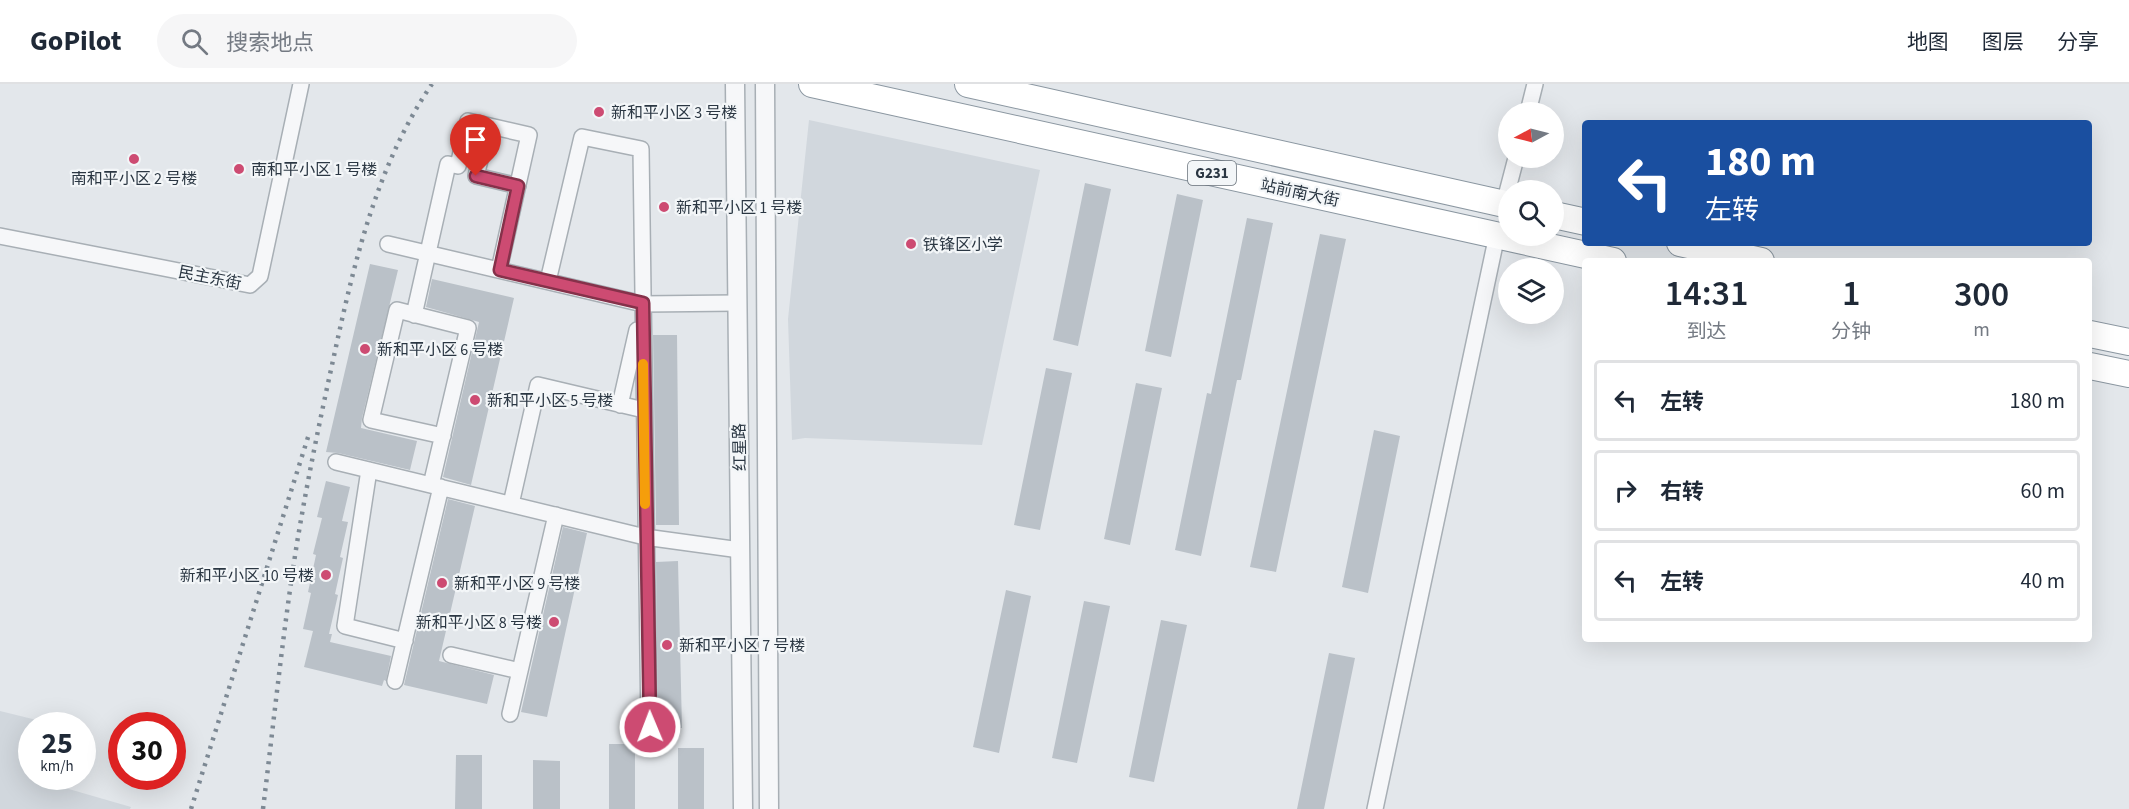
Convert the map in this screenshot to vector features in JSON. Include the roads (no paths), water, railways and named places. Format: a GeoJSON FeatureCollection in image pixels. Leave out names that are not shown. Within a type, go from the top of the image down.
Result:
{"type":"FeatureCollection","features":[{"type":"Feature","properties":{"kind":"highway","name":"站前南大街"},"geometry":{"type":"LineString","coordinates":[[812,84],[1599,258]]}},
{"type":"Feature","properties":{"kind":"highway","name":"站前南大街"},"geometry":{"type":"LineString","coordinates":[[968,84],[1498,202]]}},
{"type":"Feature","properties":{"kind":"highway"},"geometry":{"type":"LineString","coordinates":[[1564,217],[1582,221]]}},
{"type":"Feature","properties":{"kind":"highway"},"geometry":{"type":"LineString","coordinates":[[1694,246],[1748,258]]}},
{"type":"Feature","properties":{"kind":"highway"},"geometry":{"type":"LineString","coordinates":[[2092,334],[2129,342]]}},
{"type":"Feature","properties":{"kind":"highway"},"geometry":{"type":"LineString","coordinates":[[2092,366],[2129,374]]}},
{"type":"Feature","properties":{"kind":"street","name":"民主东街"},"geometry":{"type":"LineString","coordinates":[[0,236],[250,285],[260,276],[301,84]]}},
{"type":"Feature","properties":{"kind":"street","name":"红星路"},"geometry":{"type":"LineString","coordinates":[[735,84],[743,809]]}},
{"type":"Feature","properties":{"kind":"street","name":"红星路"},"geometry":{"type":"LineString","coordinates":[[765,84],[769,809]]}},
{"type":"Feature","properties":{"kind":"street"},"geometry":{"type":"LineString","coordinates":[[1530,102],[1535,84]]}},
{"type":"Feature","properties":{"kind":"street"},"geometry":{"type":"LineString","coordinates":[[414,315],[448,164],[458,166],[468,121],[529,135],[500,270]]}},
{"type":"Feature","properties":{"kind":"street"},"geometry":{"type":"LineString","coordinates":[[548,281],[582,137],[641,148],[645,537],[650,727]]}},
{"type":"Feature","properties":{"kind":"street"},"geometry":{"type":"LineString","coordinates":[[462,148],[472,151],[471,158],[480,160],[476,176],[518,186]]}},
{"type":"Feature","properties":{"kind":"street"},"geometry":{"type":"LineString","coordinates":[[1375,809],[1497,236]]}},
{"type":"Feature","properties":{"kind":"street"},"geometry":{"type":"LineString","coordinates":[[388,244],[643,303],[737,303]]}},
{"type":"Feature","properties":{"kind":"street"},"geometry":{"type":"LineString","coordinates":[[620,405],[643,303]]}},
{"type":"Feature","properties":{"kind":"street"},"geometry":{"type":"LineString","coordinates":[[395,681],[436,486],[443,436],[468,327],[397,310],[371,420],[443,436]]}},
{"type":"Feature","properties":{"kind":"street"},"geometry":{"type":"LineString","coordinates":[[511,504],[538,385],[644,410]]}},
{"type":"Feature","properties":{"kind":"street"},"geometry":{"type":"LineString","coordinates":[[336,462],[645,537],[740,550]]}},
{"type":"Feature","properties":{"kind":"street"},"geometry":{"type":"LineString","coordinates":[[369,470],[345,626],[405,641]]}},
{"type":"Feature","properties":{"kind":"street"},"geometry":{"type":"LineString","coordinates":[[510,714],[556,515]]}},
{"type":"Feature","properties":{"kind":"street"},"geometry":{"type":"LineString","coordinates":[[451,655],[520,672]]}},
{"type":"Feature","properties":{"kind":"railway"},"geometry":{"type":"LineString","coordinates":[[263,809],[297,543],[348,292],[368,219],[395,149],[432,84]]}},
{"type":"Feature","properties":{"kind":"railway"},"geometry":{"type":"LineString","coordinates":[[191,809],[309,434]]}},
{"type":"Feature","properties":{"kind":"place","name":"新和平小区 3 号楼"},"geometry":{"type":"Point","coordinates":[599,112]}},
{"type":"Feature","properties":{"kind":"place","name":"南和平小区 2 号楼"},"geometry":{"type":"Point","coordinates":[134,159]}},
{"type":"Feature","properties":{"kind":"place","name":"南和平小区 1 号楼"},"geometry":{"type":"Point","coordinates":[239,169]}},
{"type":"Feature","properties":{"kind":"place","name":"新和平小区 1 号楼"},"geometry":{"type":"Point","coordinates":[664,207]}},
{"type":"Feature","properties":{"kind":"place","name":"铁锋区小学"},"geometry":{"type":"Point","coordinates":[911,244]}},
{"type":"Feature","properties":{"kind":"place","name":"新和平小区 6 号楼"},"geometry":{"type":"Point","coordinates":[365,349]}},
{"type":"Feature","properties":{"kind":"place","name":"新和平小区 5 号楼"},"geometry":{"type":"Point","coordinates":[475,400]}},
{"type":"Feature","properties":{"kind":"place","name":"新和平小区 10 号楼"},"geometry":{"type":"Point","coordinates":[326,575]}},
{"type":"Feature","properties":{"kind":"place","name":"新和平小区 9 号楼"},"geometry":{"type":"Point","coordinates":[442,583]}},
{"type":"Feature","properties":{"kind":"place","name":"新和平小区 8 号楼"},"geometry":{"type":"Point","coordinates":[554,622]}},
{"type":"Feature","properties":{"kind":"place","name":"新和平小区 7 号楼"},"geometry":{"type":"Point","coordinates":[667,645]}}]}
